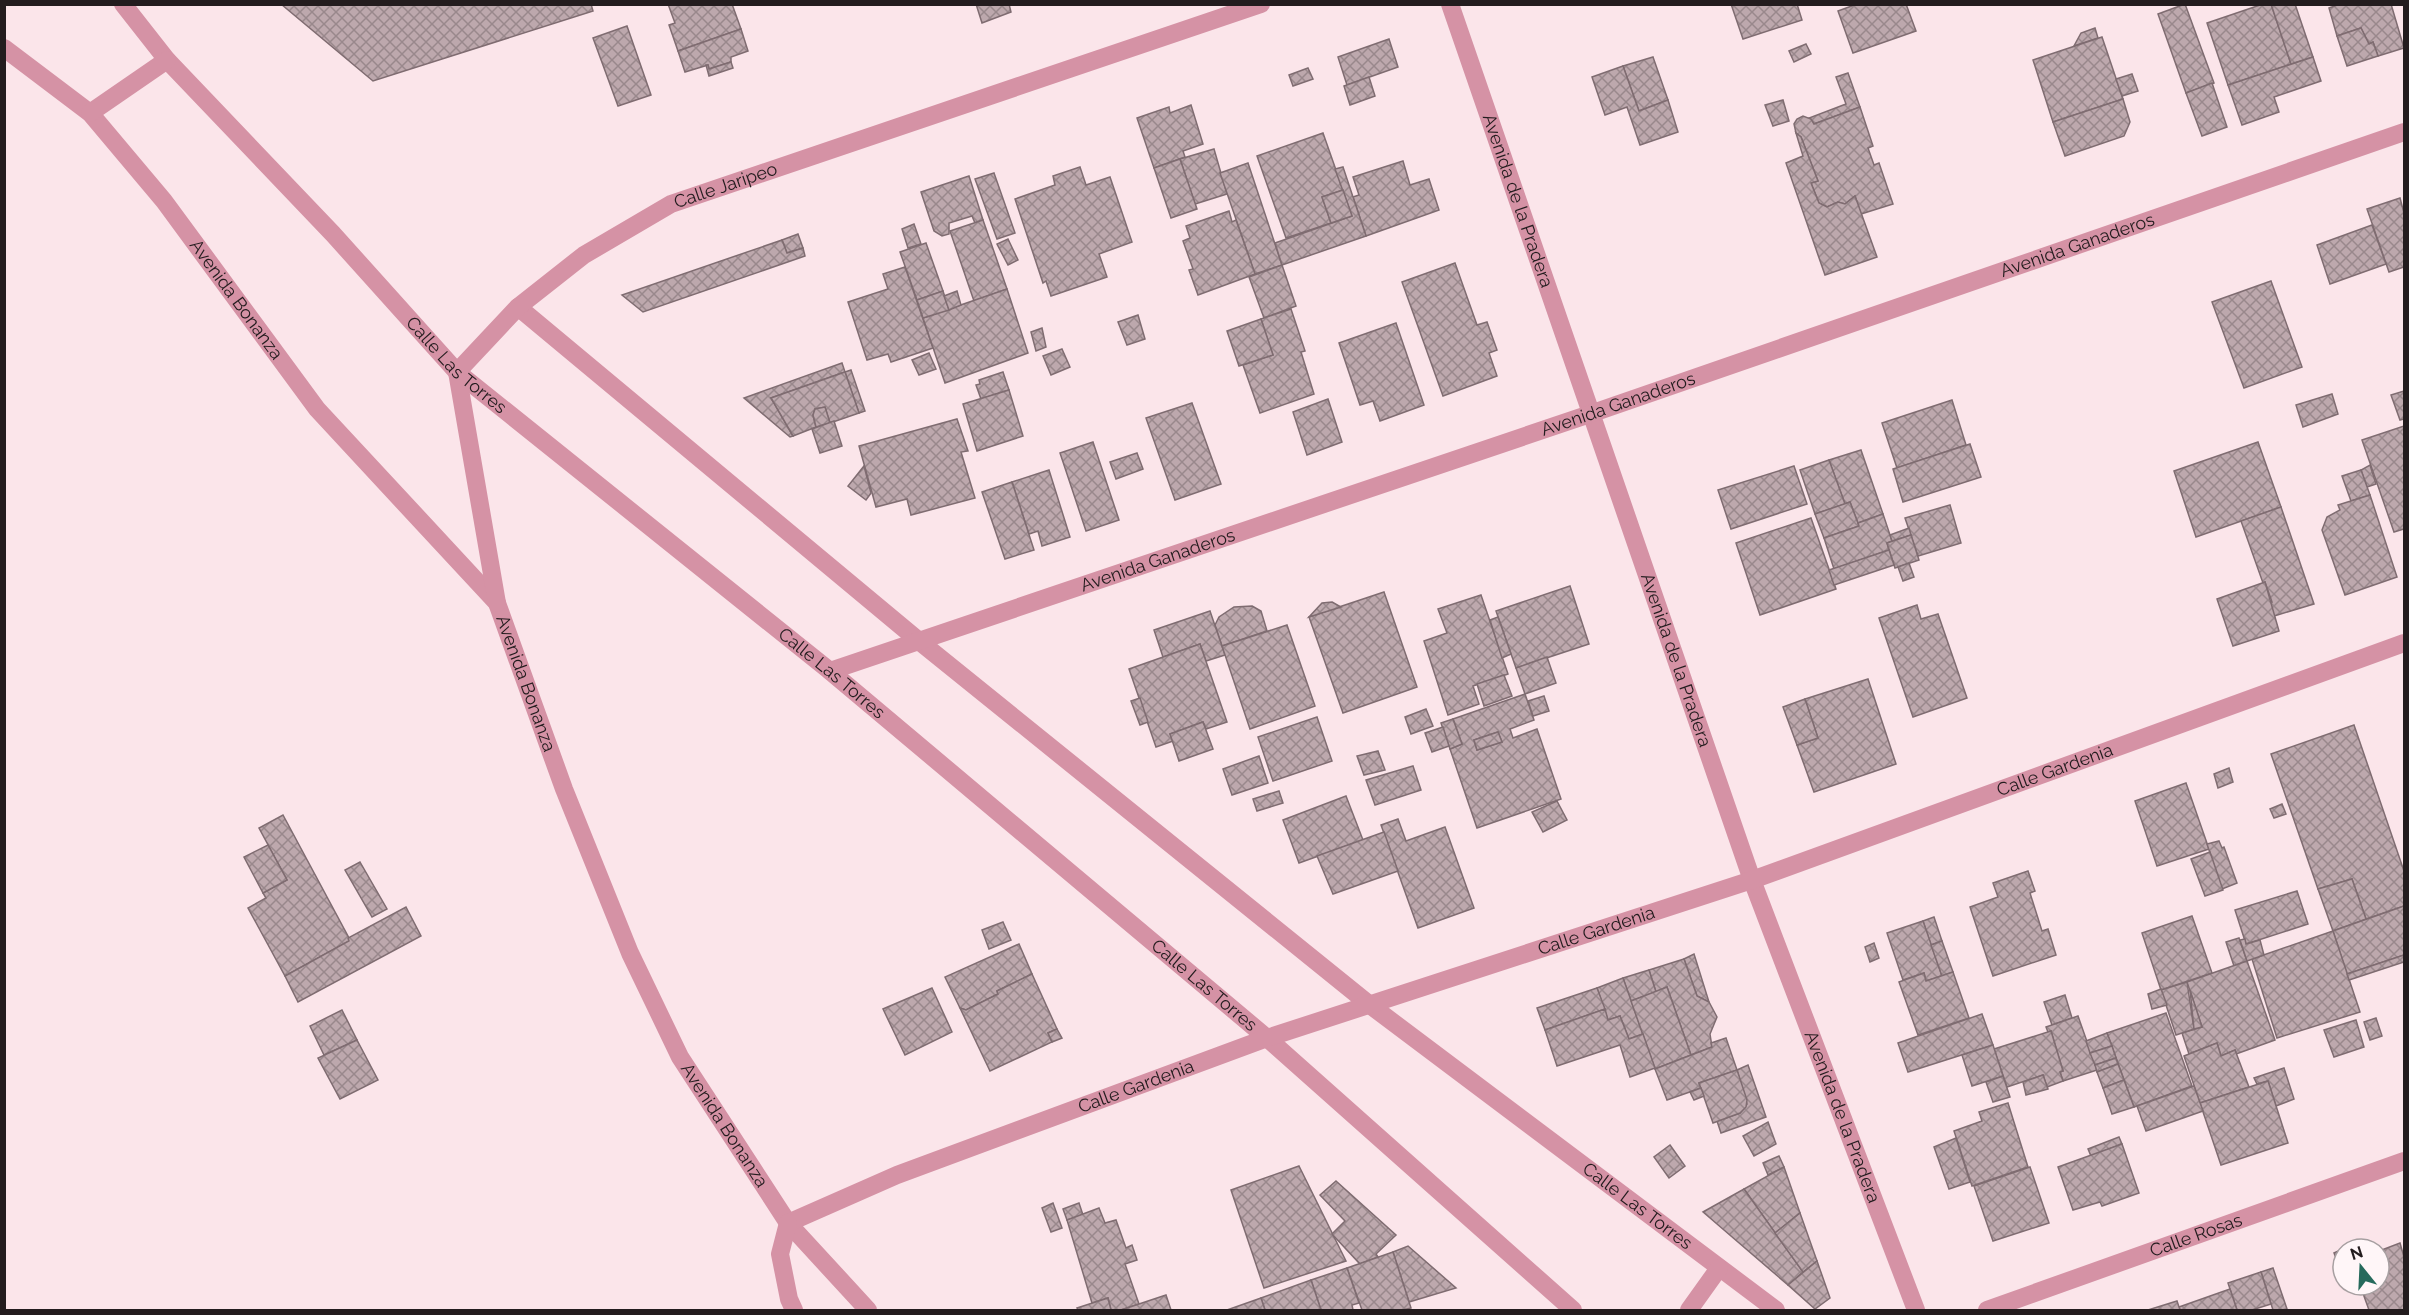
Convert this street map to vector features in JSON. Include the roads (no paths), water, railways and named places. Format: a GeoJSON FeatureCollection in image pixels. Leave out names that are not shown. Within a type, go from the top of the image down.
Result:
{"type":"FeatureCollection","features":[{"type":"Feature","properties":{"kind":"street","name":"Calle Las Torres"},"geometry":{"type":"LineString","coordinates":[[123,4],[167,60],[333,234],[457,372],[830,671],[1267,1038],[1573,1311]]}},
{"type":"Feature","properties":{"kind":"street","name":"Calle Jaripeo"},"geometry":{"type":"LineString","coordinates":[[457,372],[518,307],[585,255],[671,204],[1261,4]]}},
{"type":"Feature","properties":{"kind":"street","name":"Avenida de la Pradera"},"geometry":{"type":"LineString","coordinates":[[1450,4],[1752,880],[1916,1311]]}},
{"type":"Feature","properties":{"kind":"street","name":"Avenida Bonanza"},"geometry":{"type":"LineString","coordinates":[[4,48],[90,113],[164,201],[317,409],[497,603],[564,789],[630,953],[680,1057],[788,1223],[868,1311]]}},
{"type":"Feature","properties":{"kind":"street"},"geometry":{"type":"LineString","coordinates":[[90,113],[167,60]]}},
{"type":"Feature","properties":{"kind":"street","name":"Avenida Ganaderos"},"geometry":{"type":"LineString","coordinates":[[830,671],[1590,414],[2404,132]]}},
{"type":"Feature","properties":{"kind":"street","name":"Calle Las Torres"},"geometry":{"type":"LineString","coordinates":[[518,307],[920,641],[1370,1005],[1776,1311]]}},
{"type":"Feature","properties":{"kind":"street"},"geometry":{"type":"LineString","coordinates":[[457,372],[497,603]]}},
{"type":"Feature","properties":{"kind":"street","name":"Calle Gardenia"},"geometry":{"type":"LineString","coordinates":[[788,1223],[897,1175],[1267,1038],[1752,880],[2404,643]]}},
{"type":"Feature","properties":{"kind":"street","name":"Calle Rosas"},"geometry":{"type":"LineString","coordinates":[[1987,1311],[2404,1161]]}},
{"type":"Feature","properties":{"kind":"street"},"geometry":{"type":"LineString","coordinates":[[788,1223],[780,1254],[789,1299],[794,1311]]}},
{"type":"Feature","properties":{"kind":"street"},"geometry":{"type":"LineString","coordinates":[[1689,1311],[1719,1268]]}}]}
